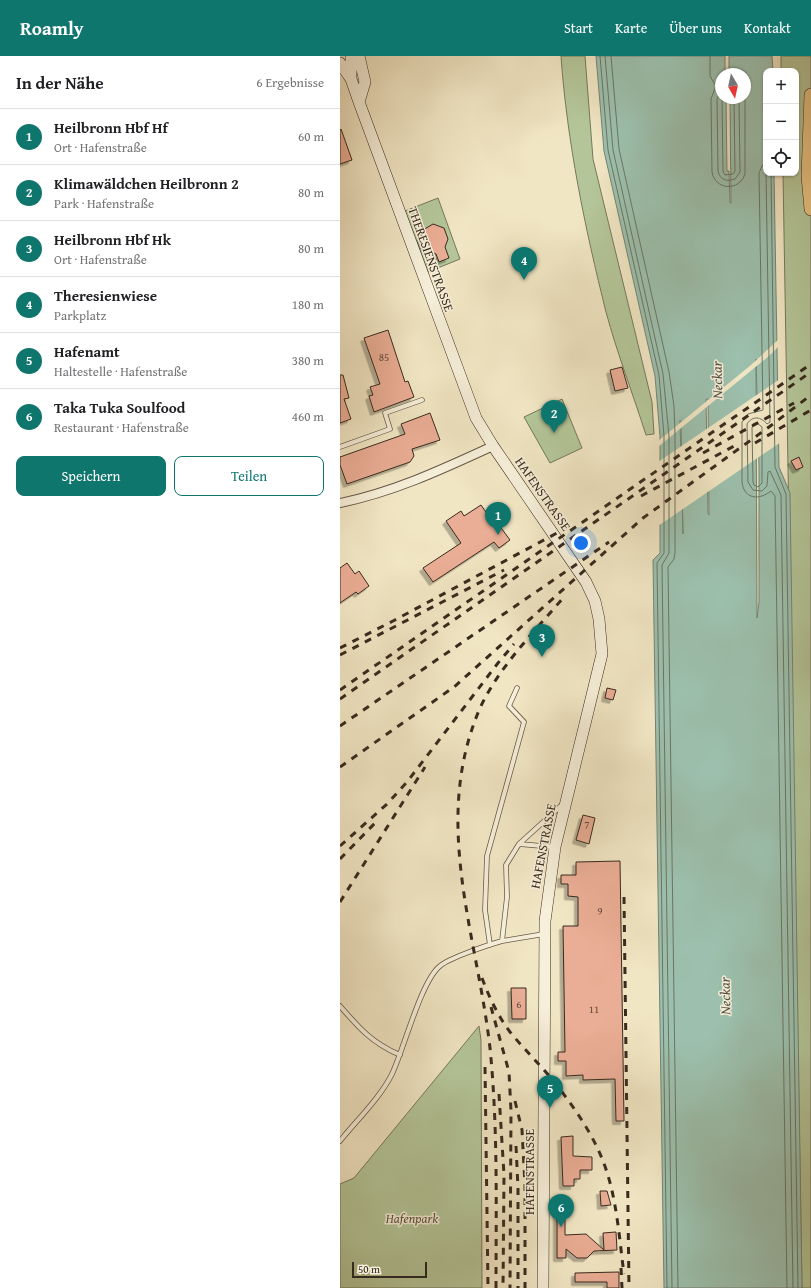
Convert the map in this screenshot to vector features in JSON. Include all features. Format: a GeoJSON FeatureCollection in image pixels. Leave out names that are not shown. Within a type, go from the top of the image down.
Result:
{"type":"FeatureCollection","features":[{"type":"Feature","properties":{"kind":"main road","name":"THERESIENSTRASSE"},"geometry":{"type":"LineString","coordinates":[[346,76],[351,56]]}},
{"type":"Feature","properties":{"kind":"main road"},"geometry":{"type":"LineString","coordinates":[[359,56],[365,82],[359,102]]}},
{"type":"Feature","properties":{"kind":"main road","name":"THERESIENSTRASSE"},"geometry":{"type":"LineString","coordinates":[[340,63],[359,102],[476,418],[493,446]]}},
{"type":"Feature","properties":{"kind":"main road"},"geometry":{"type":"LineString","coordinates":[[811,95],[808,176],[811,209]]}},
{"type":"Feature","properties":{"kind":"main road","name":"HAFENSTRASSE"},"geometry":{"type":"LineString","coordinates":[[493,446],[586,582],[595,601],[599,619],[602,654],[577,763],[565,802],[554,847],[548,886],[545,933],[543,1288]]}},
{"type":"Feature","properties":{"kind":"street"},"geometry":{"type":"LineString","coordinates":[[340,503],[389,490],[448,467],[493,446]]}},
{"type":"Feature","properties":{"kind":"lane"},"geometry":{"type":"LineString","coordinates":[[340,447],[390,428],[385,413],[422,400]]}},
{"type":"Feature","properties":{"kind":"lane"},"geometry":{"type":"LineString","coordinates":[[490,945],[485,910],[487,856],[524,722],[509,706],[517,688]]}},
{"type":"Feature","properties":{"kind":"lane"},"geometry":{"type":"LineString","coordinates":[[502,941],[507,897],[506,865],[519,844],[565,802]]}},
{"type":"Feature","properties":{"kind":"lane"},"geometry":{"type":"LineString","coordinates":[[519,844],[554,847]]}},
{"type":"Feature","properties":{"kind":"lane"},"geometry":{"type":"LineString","coordinates":[[340,1141],[372,1102],[391,1075],[400,1055],[417,1006],[440,966],[472,951],[502,941],[545,933]]}},
{"type":"Feature","properties":{"kind":"lane"},"geometry":{"type":"LineString","coordinates":[[340,1006],[364,1034],[383,1048],[400,1055]]}},
{"type":"Feature","properties":{"kind":"green space"},"geometry":{"type":"Polygon","coordinates":[[[561,56],[585,56],[593,159],[652,402],[654,434],[646,435],[606,312],[584,217],[572,153],[561,56]]]}},
{"type":"Feature","properties":{"kind":"green space"},"geometry":{"type":"Polygon","coordinates":[[[781,56],[811,56],[811,1288],[802,1288],[783,176],[799,176],[799,68],[781,68],[781,56]]]}},
{"type":"Feature","properties":{"kind":"green space"},"geometry":{"type":"Polygon","coordinates":[[[438,198],[460,259],[428,272],[405,211],[438,198]]]}},
{"type":"Feature","properties":{"kind":"green space"},"geometry":{"type":"Polygon","coordinates":[[[562,399],[582,448],[550,463],[524,417],[562,399]]]}},
{"type":"Feature","properties":{"kind":"green space","name":"Hafenpark"},"geometry":{"type":"Polygon","coordinates":[[[479,1026],[481,1040],[482,1288],[340,1288],[340,1184],[354,1178],[479,1026]]]}},
{"type":"Feature","properties":{"kind":"water","name":"Neckar"},"geometry":{"type":"Polygon","coordinates":[[[596,56],[725,56],[725,68],[715,68],[715,104],[726,104],[727,171],[729,171],[731,203],[730,104],[751,104],[751,68],[729,68],[729,56],[772,56],[773,68],[763,68],[763,176],[774,176],[779,467],[790,493],[802,1288],[664,1288],[653,560],[660,553],[660,436],[655,376],[604,151],[596,56]],[[756,359],[757,618],[759,602],[759,465],[756,359]],[[706,399],[709,515],[708,399],[706,399]],[[680,420],[683,534],[681,421],[680,420]]]}},
{"type":"Feature","properties":{"kind":"pier"},"geometry":{"type":"Polygon","coordinates":[[[779,339],[779,346],[769,356],[658,447],[658,441],[751,365],[779,339]]]}},
{"type":"Feature","properties":{"kind":"pier"},"geometry":{"type":"Polygon","coordinates":[[[780,379],[781,442],[658,526],[658,462],[780,379]]]}},
{"type":"Feature","properties":{"kind":"building"},"geometry":{"type":"Polygon","coordinates":[[[341,129],[352,160],[340,164],[340,130],[341,129]]]}},
{"type":"Feature","properties":{"kind":"building"},"geometry":{"type":"Polygon","coordinates":[[[433,224],[444,228],[448,239],[445,247],[449,258],[439,262],[436,254],[427,250],[420,241],[423,230],[433,224]]]}},
{"type":"Feature","properties":{"kind":"building"},"geometry":{"type":"Polygon","coordinates":[[[388,330],[405,382],[408,381],[414,397],[374,412],[369,396],[373,395],[370,387],[380,384],[364,338],[388,330]]]}},
{"type":"Feature","properties":{"kind":"building"},"geometry":{"type":"Polygon","coordinates":[[[622,367],[628,388],[615,391],[610,370],[622,367]]]}},
{"type":"Feature","properties":{"kind":"building"},"geometry":{"type":"Polygon","coordinates":[[[340,375],[343,375],[349,398],[344,399],[351,419],[340,423],[340,375]]]}},
{"type":"Feature","properties":{"kind":"building"},"geometry":{"type":"Polygon","coordinates":[[[430,413],[440,440],[412,449],[414,456],[410,462],[347,484],[340,465],[340,457],[405,434],[401,424],[430,413]]]}},
{"type":"Feature","properties":{"kind":"building"},"geometry":{"type":"Polygon","coordinates":[[[799,457],[803,467],[796,470],[791,461],[799,457]]]}},
{"type":"Feature","properties":{"kind":"building"},"geometry":{"type":"Polygon","coordinates":[[[481,505],[488,515],[498,507],[504,515],[496,521],[510,540],[499,548],[494,542],[433,582],[423,568],[461,543],[446,521],[461,511],[464,516],[481,505]]]}},
{"type":"Feature","properties":{"kind":"building"},"geometry":{"type":"Polygon","coordinates":[[[347,563],[355,574],[359,571],[369,586],[358,594],[356,592],[340,603],[340,568],[347,563]]]}},
{"type":"Feature","properties":{"kind":"building"},"geometry":{"type":"Polygon","coordinates":[[[607,688],[616,690],[613,700],[605,698],[607,688]]]}},
{"type":"Feature","properties":{"kind":"building"},"geometry":{"type":"Polygon","coordinates":[[[583,815],[595,818],[589,844],[576,840],[583,815]]]}},
{"type":"Feature","properties":{"kind":"building"},"geometry":{"type":"Polygon","coordinates":[[[620,861],[624,1121],[616,1121],[615,1079],[583,1080],[583,1075],[566,1076],[566,1061],[558,1061],[558,1052],[565,1052],[563,926],[578,926],[578,897],[568,896],[568,884],[561,884],[561,875],[576,875],[576,862],[620,861]]]}},
{"type":"Feature","properties":{"kind":"building"},"geometry":{"type":"Polygon","coordinates":[[[511,988],[526,988],[526,1019],[512,1019],[511,988]]]}},
{"type":"Feature","properties":{"kind":"building"},"geometry":{"type":"Polygon","coordinates":[[[573,1136],[573,1156],[592,1157],[592,1170],[580,1170],[580,1179],[574,1179],[574,1186],[563,1186],[561,1137],[573,1136]]]}},
{"type":"Feature","properties":{"kind":"building"},"geometry":{"type":"Polygon","coordinates":[[[600,1191],[607,1191],[611,1205],[601,1206],[600,1191]]]}},
{"type":"Feature","properties":{"kind":"building"},"geometry":{"type":"Polygon","coordinates":[[[557,1200],[565,1200],[565,1235],[586,1234],[604,1250],[603,1233],[616,1232],[617,1250],[594,1251],[587,1258],[577,1258],[566,1249],[566,1258],[557,1258],[557,1200]]]}},
{"type":"Feature","properties":{"kind":"building"},"geometry":{"type":"Polygon","coordinates":[[[619,1272],[619,1288],[607,1288],[607,1282],[575,1282],[575,1273],[619,1272]]]}},
{"type":"Feature","properties":{"kind":"railway"},"geometry":{"type":"LineString","coordinates":[[340,690],[811,364]]}},
{"type":"Feature","properties":{"kind":"railway"},"geometry":{"type":"LineString","coordinates":[[340,699],[811,372]]}},
{"type":"Feature","properties":{"kind":"railway"},"geometry":{"type":"LineString","coordinates":[[340,767],[454,687],[643,518],[811,395]]}},
{"type":"Feature","properties":{"kind":"railway"},"geometry":{"type":"LineString","coordinates":[[703,453],[794,403]]}},
{"type":"Feature","properties":{"kind":"railway"},"geometry":{"type":"LineString","coordinates":[[755,443],[811,410]]}},
{"type":"Feature","properties":{"kind":"railway"},"geometry":{"type":"LineString","coordinates":[[641,496],[736,445]]}},
{"type":"Feature","properties":{"kind":"railway"},"geometry":{"type":"LineString","coordinates":[[340,648],[570,526]]}},
{"type":"Feature","properties":{"kind":"railway"},"geometry":{"type":"LineString","coordinates":[[340,726],[609,542]]}},
{"type":"Feature","properties":{"kind":"railway"},"geometry":{"type":"LineString","coordinates":[[340,655],[504,570]]}},
{"type":"Feature","properties":{"kind":"railway"},"geometry":{"type":"LineString","coordinates":[[496,1288],[496,1168],[493,1078],[484,1005],[468,920],[462,878],[458,835],[459,793],[466,751],[480,708],[497,678],[507,664],[563,598]]}},
{"type":"Feature","properties":{"kind":"railway"},"geometry":{"type":"LineString","coordinates":[[340,846],[387,804],[407,782],[514,644]]}},
{"type":"Feature","properties":{"kind":"railway"},"geometry":{"type":"LineString","coordinates":[[340,902],[425,767]]}},
{"type":"Feature","properties":{"kind":"railway"},"geometry":{"type":"LineString","coordinates":[[340,859],[375,823]]}},
{"type":"Feature","properties":{"kind":"railway"},"geometry":{"type":"LineString","coordinates":[[624,897],[629,1288]]}},
{"type":"Feature","properties":{"kind":"railway"},"geometry":{"type":"LineString","coordinates":[[482,978],[494,1006],[510,1032],[559,1088],[581,1119],[595,1144],[608,1175],[617,1217],[624,1274]]}},
{"type":"Feature","properties":{"kind":"railway"},"geometry":{"type":"LineString","coordinates":[[491,1007],[509,1072],[511,1111],[510,1288]]}},
{"type":"Feature","properties":{"kind":"railway"},"geometry":{"type":"LineString","coordinates":[[485,1067],[488,1288]]}},
{"type":"Feature","properties":{"kind":"railway"},"geometry":{"type":"LineString","coordinates":[[499,1094],[504,1175],[503,1288]]}},
{"type":"Feature","properties":{"kind":"railway"},"geometry":{"type":"LineString","coordinates":[[515,1101],[522,1130],[525,1185],[525,1288]]}},
{"type":"Feature","properties":{"kind":"railway"},"geometry":{"type":"LineString","coordinates":[[516,1146],[518,1188],[518,1288]]}},
{"type":"Feature","properties":{"kind":"railway"},"geometry":{"type":"LineString","coordinates":[[621,1268],[622,1288]]}},
{"type":"Feature","properties":{"kind":"place","name":"Theresienwiese"},"geometry":{"type":"Point","coordinates":[524,280]}},
{"type":"Feature","properties":{"kind":"place","name":"Klimawäldchen Heilbronn 2"},"geometry":{"type":"Point","coordinates":[554,433]}},
{"type":"Feature","properties":{"kind":"place","name":"Heilbronn Hbf Hf"},"geometry":{"type":"Point","coordinates":[498,535]}},
{"type":"Feature","properties":{"kind":"place","name":"Heilbronn Hbf Hk"},"geometry":{"type":"Point","coordinates":[542,657]}},
{"type":"Feature","properties":{"kind":"place","name":"Hafenamt"},"geometry":{"type":"Point","coordinates":[550,1108]}},
{"type":"Feature","properties":{"kind":"place","name":"Taka Tuka Soulfood"},"geometry":{"type":"Point","coordinates":[561,1227]}}]}
